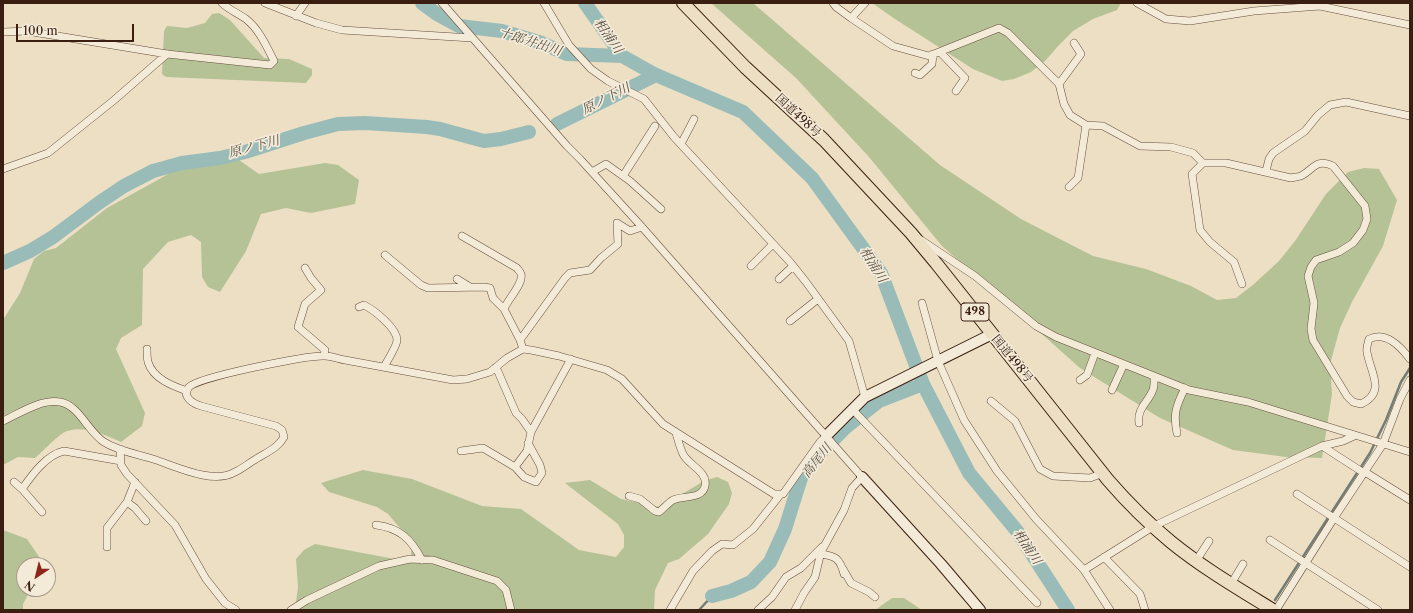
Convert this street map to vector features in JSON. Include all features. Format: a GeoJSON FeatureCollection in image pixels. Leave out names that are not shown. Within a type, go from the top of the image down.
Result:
{"type":"FeatureCollection","features":[{"type":"Feature","properties":{"kind":"highway","name":"国道498号"},"geometry":{"type":"LineString","coordinates":[[683,3],[745,67],[824,140],[911,233],[1103,474],[1127,501],[1171,542],[1196,561],[1275,610]]}},
{"type":"Feature","properties":{"kind":"street"},"geometry":{"type":"LineString","coordinates":[[3,32],[27,31],[167,54],[270,65],[274,61],[255,28],[246,19],[222,3]]}},
{"type":"Feature","properties":{"kind":"street"},"geometry":{"type":"LineString","coordinates":[[265,3],[296,16],[342,30],[472,38]]}},
{"type":"Feature","properties":{"kind":"street"},"geometry":{"type":"LineString","coordinates":[[296,16],[305,3]]}},
{"type":"Feature","properties":{"kind":"street"},"geometry":{"type":"LineString","coordinates":[[442,3],[567,146],[592,172],[941,564],[980,610]]}},
{"type":"Feature","properties":{"kind":"street"},"geometry":{"type":"LineString","coordinates":[[544,3],[569,45],[591,68],[608,82],[644,99],[681,144],[793,266],[849,341],[865,397]]}},
{"type":"Feature","properties":{"kind":"street"},"geometry":{"type":"LineString","coordinates":[[833,3],[850,18],[893,46],[929,56],[999,28],[1008,33],[1059,84],[1064,104],[1070,115],[1086,125],[1103,126],[1140,146],[1171,146],[1193,154],[1203,163],[1226,163],[1291,178],[1300,176],[1318,163],[1326,163],[1332,166],[1365,206],[1366,219],[1363,230],[1353,243],[1339,252],[1316,260],[1311,267],[1308,276],[1314,303],[1311,329],[1313,340],[1347,396],[1353,402],[1361,404],[1368,401],[1374,393],[1377,384],[1366,350],[1369,339],[1376,336],[1386,338],[1401,347],[1410,359]]}},
{"type":"Feature","properties":{"kind":"street"},"geometry":{"type":"LineString","coordinates":[[850,18],[865,3]]}},
{"type":"Feature","properties":{"kind":"street"},"geometry":{"type":"LineString","coordinates":[[1137,3],[1166,19],[1190,22],[1254,11],[1306,5],[1320,6],[1410,25]]}},
{"type":"Feature","properties":{"kind":"street"},"geometry":{"type":"LineString","coordinates":[[1059,84],[1081,54],[1074,43]]}},
{"type":"Feature","properties":{"kind":"street"},"geometry":{"type":"LineString","coordinates":[[915,73],[920,75],[932,64],[936,53]]}},
{"type":"Feature","properties":{"kind":"street"},"geometry":{"type":"LineString","coordinates":[[936,53],[965,78],[956,91]]}},
{"type":"Feature","properties":{"kind":"street"},"geometry":{"type":"LineString","coordinates":[[3,169],[48,153],[167,54]]}},
{"type":"Feature","properties":{"kind":"street"},"geometry":{"type":"LineString","coordinates":[[1266,171],[1269,159],[1273,153],[1305,131],[1318,115],[1330,105],[1346,102],[1410,116]]}},
{"type":"Feature","properties":{"kind":"street"},"geometry":{"type":"LineString","coordinates":[[681,144],[694,119]]}},
{"type":"Feature","properties":{"kind":"street"},"geometry":{"type":"LineString","coordinates":[[1070,187],[1078,178],[1086,125]]}},
{"type":"Feature","properties":{"kind":"street"},"geometry":{"type":"LineString","coordinates":[[623,176],[655,126]]}},
{"type":"Feature","properties":{"kind":"street"},"geometry":{"type":"LineString","coordinates":[[1203,163],[1192,174],[1200,230],[1210,242],[1234,262],[1242,284]]}},
{"type":"Feature","properties":{"kind":"street"},"geometry":{"type":"LineString","coordinates":[[592,172],[606,164],[623,176],[661,209]]}},
{"type":"Feature","properties":{"kind":"street"},"geometry":{"type":"LineString","coordinates":[[520,340],[570,273],[590,270],[601,258],[618,244],[618,223],[630,231],[642,228]]}},
{"type":"Feature","properties":{"kind":"street"},"geometry":{"type":"LineString","coordinates":[[911,233],[975,276],[1036,326],[1056,337],[1185,388],[1248,402],[1354,436],[1410,452]]}},
{"type":"Feature","properties":{"kind":"street"},"geometry":{"type":"LineString","coordinates":[[462,236],[517,268],[521,274],[521,281],[504,309]]}},
{"type":"Feature","properties":{"kind":"street"},"geometry":{"type":"LineString","coordinates":[[751,266],[773,244]]}},
{"type":"Feature","properties":{"kind":"street"},"geometry":{"type":"LineString","coordinates":[[385,255],[421,285],[428,288],[490,288],[493,298],[504,309],[523,349]]}},
{"type":"Feature","properties":{"kind":"street"},"geometry":{"type":"LineString","coordinates":[[780,279],[793,266]]}},
{"type":"Feature","properties":{"kind":"street"},"geometry":{"type":"LineString","coordinates":[[305,268],[321,290],[305,304],[298,327],[325,350],[324,356]]}},
{"type":"Feature","properties":{"kind":"street"},"geometry":{"type":"LineString","coordinates":[[457,279],[470,287]]}},
{"type":"Feature","properties":{"kind":"street"},"geometry":{"type":"LineString","coordinates":[[790,321],[818,299]]}},
{"type":"Feature","properties":{"kind":"street"},"geometry":{"type":"LineString","coordinates":[[922,303],[935,362],[964,420],[997,471],[1036,519],[1084,570],[1110,610]]}},
{"type":"Feature","properties":{"kind":"street"},"geometry":{"type":"LineString","coordinates":[[359,307],[364,305],[371,309],[396,332],[398,341],[384,367]]}},
{"type":"Feature","properties":{"kind":"street"},"geometry":{"type":"LineString","coordinates":[[670,610],[693,571],[712,551],[722,544],[733,544],[753,528],[780,494],[783,494],[820,442],[828,438],[854,411],[865,397],[992,334]]}},
{"type":"Feature","properties":{"kind":"street"},"geometry":{"type":"LineString","coordinates":[[147,349],[148,362],[151,369],[160,378],[187,392]]}},
{"type":"Feature","properties":{"kind":"street"},"geometry":{"type":"LineString","coordinates":[[3,420],[43,402],[59,402],[70,405],[104,442],[120,449],[195,473],[209,476],[222,476],[234,473],[280,445],[284,437],[282,430],[276,426],[191,402],[187,396],[187,392],[189,387],[195,384],[221,375],[274,364],[324,356],[453,380],[467,379],[490,372],[496,366],[523,349],[607,370],[622,379],[663,424],[767,490],[774,494],[780,494]]}},
{"type":"Feature","properties":{"kind":"street"},"geometry":{"type":"LineString","coordinates":[[1080,380],[1087,375],[1095,353]]}},
{"type":"Feature","properties":{"kind":"street"},"geometry":{"type":"LineString","coordinates":[[515,467],[527,451],[531,432],[571,360]]}},
{"type":"Feature","properties":{"kind":"street"},"geometry":{"type":"LineString","coordinates":[[1112,390],[1124,364]]}},
{"type":"Feature","properties":{"kind":"street"},"geometry":{"type":"LineString","coordinates":[[496,366],[516,413],[531,432]]}},
{"type":"Feature","properties":{"kind":"street"},"geometry":{"type":"LineString","coordinates":[[1139,423],[1138,417],[1140,410],[1153,390],[1154,376]]}},
{"type":"Feature","properties":{"kind":"street"},"geometry":{"type":"LineString","coordinates":[[1275,610],[1382,444],[1400,399],[1410,382]]}},
{"type":"Feature","properties":{"kind":"street"},"geometry":{"type":"LineString","coordinates":[[1177,433],[1175,412],[1185,388]]}},
{"type":"Feature","properties":{"kind":"street"},"geometry":{"type":"LineString","coordinates":[[990,401],[1015,421],[1040,470],[1053,476],[1090,478],[1103,474]]}},
{"type":"Feature","properties":{"kind":"street"},"geometry":{"type":"LineString","coordinates":[[854,411],[1037,603]]}},
{"type":"Feature","properties":{"kind":"street"},"geometry":{"type":"LineString","coordinates":[[629,496],[640,499],[655,511],[659,512],[672,501],[681,497],[696,496],[703,492],[705,485],[703,476],[683,456],[676,433]]}},
{"type":"Feature","properties":{"kind":"street"},"geometry":{"type":"LineString","coordinates":[[1084,570],[1154,526],[1322,446],[1343,441],[1354,436]]}},
{"type":"Feature","properties":{"kind":"street"},"geometry":{"type":"LineString","coordinates":[[461,451],[483,448],[515,467],[524,477],[536,482],[542,473],[540,465],[528,443]]}},
{"type":"Feature","properties":{"kind":"street"},"geometry":{"type":"LineString","coordinates":[[1322,446],[1410,500]]}},
{"type":"Feature","properties":{"kind":"street"},"geometry":{"type":"LineString","coordinates":[[120,449],[121,465],[175,525],[206,579],[225,603],[236,610]]}},
{"type":"Feature","properties":{"kind":"street"},"geometry":{"type":"LineString","coordinates":[[22,489],[35,471],[58,452],[64,451],[121,461]]}},
{"type":"Feature","properties":{"kind":"street"},"geometry":{"type":"LineString","coordinates":[[795,610],[804,592],[815,577],[821,554],[844,510],[852,488],[862,477]]}},
{"type":"Feature","properties":{"kind":"street"},"geometry":{"type":"LineString","coordinates":[[14,482],[42,512]]}},
{"type":"Feature","properties":{"kind":"street"},"geometry":{"type":"LineString","coordinates":[[107,547],[107,528],[127,502],[135,482]]}},
{"type":"Feature","properties":{"kind":"street"},"geometry":{"type":"LineString","coordinates":[[1297,494],[1410,567]]}},
{"type":"Feature","properties":{"kind":"street"},"geometry":{"type":"LineString","coordinates":[[127,502],[135,508],[146,521]]}},
{"type":"Feature","properties":{"kind":"street"},"geometry":{"type":"LineString","coordinates":[[376,525],[388,526],[404,535],[416,548],[422,560]]}},
{"type":"Feature","properties":{"kind":"street"},"geometry":{"type":"LineString","coordinates":[[1270,540],[1378,610]]}},
{"type":"Feature","properties":{"kind":"street"},"geometry":{"type":"LineString","coordinates":[[1196,561],[1209,541]]}},
{"type":"Feature","properties":{"kind":"street"},"geometry":{"type":"LineString","coordinates":[[758,610],[772,597],[786,577],[801,568],[826,544]]}},
{"type":"Feature","properties":{"kind":"street"},"geometry":{"type":"LineString","coordinates":[[821,554],[834,556],[851,583],[869,592],[875,597]]}},
{"type":"Feature","properties":{"kind":"street"},"geometry":{"type":"LineString","coordinates":[[1104,557],[1140,594],[1145,610]]}},
{"type":"Feature","properties":{"kind":"street"},"geometry":{"type":"LineString","coordinates":[[291,610],[307,600],[379,566],[410,559],[433,560],[497,582],[506,590],[511,610]]}},
{"type":"Feature","properties":{"kind":"street"},"geometry":{"type":"LineString","coordinates":[[1231,584],[1243,564]]}},
{"type":"Feature","properties":{"kind":"street"},"geometry":{"type":"LineString","coordinates":[[843,569],[846,582]]}},
{"type":"Feature","properties":{"kind":"green space"},"geometry":{"type":"Polygon","coordinates":[[[711,3],[753,3],[940,165],[1021,219],[1093,256],[1146,269],[1191,286],[1217,300],[1236,298],[1279,261],[1295,241],[1326,194],[1348,172],[1364,168],[1379,169],[1397,200],[1383,246],[1352,302],[1340,328],[1330,364],[1332,394],[1322,458],[1286,457],[1233,450],[1160,418],[1080,368],[942,246],[869,157],[796,78],[711,3]]]}},
{"type":"Feature","properties":{"kind":"green space"},"geometry":{"type":"Polygon","coordinates":[[[872,3],[1121,3],[1117,10],[1093,19],[1073,31],[1046,60],[1031,72],[1014,79],[1002,81],[973,69],[872,3]]]}},
{"type":"Feature","properties":{"kind":"green space"},"geometry":{"type":"Polygon","coordinates":[[[219,13],[230,20],[264,58],[289,59],[312,69],[312,75],[306,83],[166,77],[162,74],[164,31],[167,26],[187,28],[205,23],[212,14],[219,13]]]}},
{"type":"Feature","properties":{"kind":"green space"},"geometry":{"type":"Polygon","coordinates":[[[239,160],[259,174],[325,163],[338,165],[359,180],[355,204],[311,213],[286,208],[261,214],[246,251],[220,292],[208,287],[202,277],[201,242],[191,235],[168,242],[143,269],[142,325],[121,338],[116,349],[145,413],[142,426],[121,442],[92,431],[77,429],[69,430],[59,436],[35,458],[18,457],[3,465],[3,320],[20,293],[34,259],[44,251],[56,248],[107,208],[190,162],[239,160]]]}},
{"type":"Feature","properties":{"kind":"green space"},"geometry":{"type":"Polygon","coordinates":[[[363,470],[412,479],[482,506],[521,509],[579,550],[616,557],[624,547],[624,535],[618,524],[565,483],[590,480],[621,499],[660,507],[704,481],[717,477],[728,482],[732,493],[729,504],[708,534],[679,559],[668,563],[655,590],[654,610],[295,610],[298,587],[296,559],[304,550],[315,544],[400,560],[411,555],[412,542],[388,514],[377,507],[329,492],[321,483],[363,470]]]}},
{"type":"Feature","properties":{"kind":"green space"},"geometry":{"type":"Polygon","coordinates":[[[3,530],[27,539],[39,557],[16,557],[16,597],[27,597],[23,604],[23,610],[3,610],[3,530]]]}},
{"type":"Feature","properties":{"kind":"green space"},"geometry":{"type":"Polygon","coordinates":[[[892,598],[904,598],[922,610],[875,610],[892,598]]]}},
{"type":"Feature","properties":{"kind":"waterway","name":"十郎井出川"},"geometry":{"type":"LineString","coordinates":[[422,3],[437,14],[459,26],[502,31],[539,42],[567,54],[622,56]]}},
{"type":"Feature","properties":{"kind":"waterway","name":"相浦川"},"geometry":{"type":"LineString","coordinates":[[585,3],[622,56],[656,75],[743,112],[812,178],[881,273],[923,384],[969,473],[1017,531],[1068,610]]}},
{"type":"Feature","properties":{"kind":"waterway","name":"原ノ下川"},"geometry":{"type":"LineString","coordinates":[[557,124],[656,75]]}},
{"type":"Feature","properties":{"kind":"waterway","name":"原ノ下川"},"geometry":{"type":"LineString","coordinates":[[3,263],[30,251],[53,237],[124,186],[153,171],[182,163],[220,158],[245,152],[338,124],[365,123],[427,127],[484,141],[501,139],[529,132]]}},
{"type":"Feature","properties":{"kind":"waterway"},"geometry":{"type":"LineString","coordinates":[[1275,600],[1370,453],[1386,420],[1401,382],[1410,368]]}},
{"type":"Feature","properties":{"kind":"waterway","name":"高尾川"},"geometry":{"type":"LineString","coordinates":[[712,596],[731,591],[751,582],[770,562],[785,529],[801,478],[817,456],[846,427],[879,401],[923,384]]}},
{"type":"Feature","properties":{"kind":"waterway"},"geometry":{"type":"LineString","coordinates":[[699,610],[712,596]]}}]}
